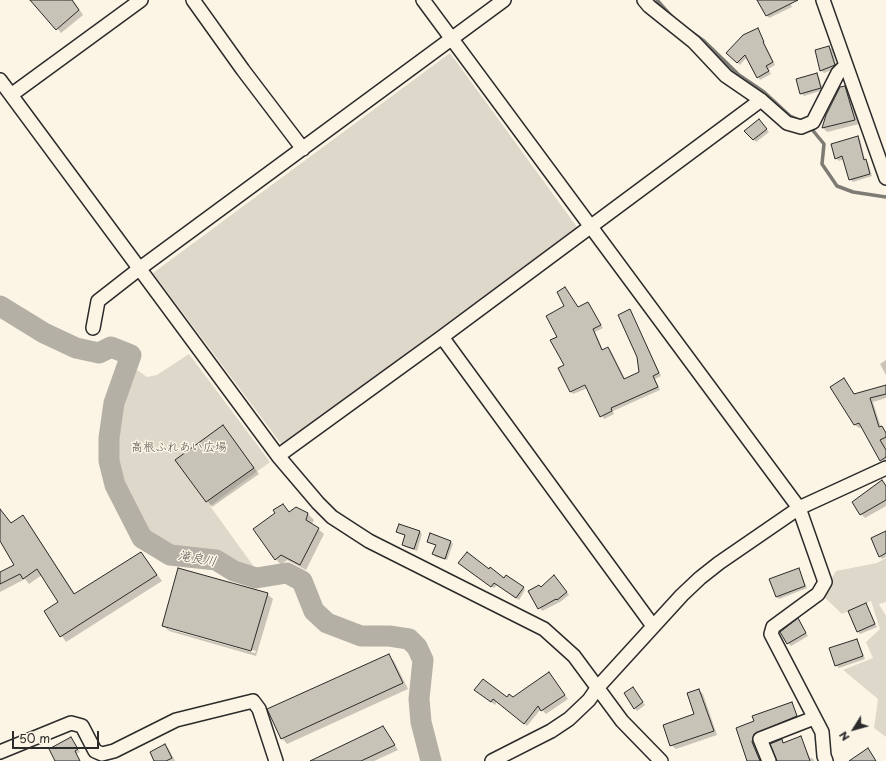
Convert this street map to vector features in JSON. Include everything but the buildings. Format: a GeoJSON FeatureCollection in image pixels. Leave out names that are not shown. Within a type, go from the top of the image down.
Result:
{"type":"FeatureCollection","features":[{"type":"Feature","properties":{"kind":"street"},"geometry":{"type":"LineString","coordinates":[[141,0],[5,91],[278,456],[296,479],[332,517],[369,541],[544,629],[574,656],[622,721],[661,761]]}},
{"type":"Feature","properties":{"kind":"street"},"geometry":{"type":"LineString","coordinates":[[193,0],[243,70],[303,149]]}},
{"type":"Feature","properties":{"kind":"street"},"geometry":{"type":"LineString","coordinates":[[423,0],[451,40],[591,226],[799,508],[825,582],[818,594],[773,627],[770,634],[822,732],[824,756],[826,761]]}},
{"type":"Feature","properties":{"kind":"street"},"geometry":{"type":"LineString","coordinates":[[93,328],[98,301],[139,269],[504,0]]}},
{"type":"Feature","properties":{"kind":"street"},"geometry":{"type":"LineString","coordinates":[[644,0],[649,6],[694,42],[726,76],[761,100],[788,123],[807,124],[838,73],[846,65]]}},
{"type":"Feature","properties":{"kind":"street"},"geometry":{"type":"LineString","coordinates":[[823,0],[886,178]]}},
{"type":"Feature","properties":{"kind":"street"},"geometry":{"type":"LineString","coordinates":[[278,456],[442,337],[761,100]]}},
{"type":"Feature","properties":{"kind":"street"},"geometry":{"type":"LineString","coordinates":[[442,337],[653,626]]}},
{"type":"Feature","properties":{"kind":"street"},"geometry":{"type":"LineString","coordinates":[[492,761],[551,731],[568,718],[589,700],[598,687],[653,626],[700,578],[755,537],[799,508],[886,468]]}},
{"type":"Feature","properties":{"kind":"street"},"geometry":{"type":"LineString","coordinates":[[0,752],[72,723],[82,726],[95,751],[102,754],[114,751],[176,720],[253,702],[259,709],[276,761]]}},
{"type":"Feature","properties":{"kind":"street"},"geometry":{"type":"LineString","coordinates":[[769,761],[760,739],[814,718]]}},
{"type":"Feature","properties":{"kind":"green space"},"geometry":{"type":"Polygon","coordinates":[[[450,53],[577,227],[282,445],[153,273],[450,53]]]}},
{"type":"Feature","properties":{"kind":"green space","name":"高根ふれあい広場"},"geometry":{"type":"Polygon","coordinates":[[[189,354],[270,462],[210,506],[257,571],[235,560],[213,553],[182,549],[159,541],[149,532],[122,483],[115,458],[112,437],[118,402],[134,368],[147,377],[157,375],[189,354]]]}},
{"type":"Feature","properties":{"kind":"green space"},"geometry":{"type":"Polygon","coordinates":[[[886,558],[886,602],[879,604],[886,616],[886,737],[874,728],[878,699],[843,670],[873,658],[866,642],[880,629],[871,601],[842,614],[822,595],[836,571],[877,563],[886,558]]]}},
{"type":"Feature","properties":{"kind":"waterway"},"geometry":{"type":"LineString","coordinates":[[657,0],[673,18]]}},
{"type":"Feature","properties":{"kind":"waterway"},"geometry":{"type":"LineString","coordinates":[[691,32],[704,41],[739,75],[764,92],[790,116],[804,122]]}},
{"type":"Feature","properties":{"kind":"waterway"},"geometry":{"type":"LineString","coordinates":[[810,127],[824,144],[822,164],[837,186],[853,192],[886,197]]}},
{"type":"Feature","properties":{"kind":"waterway","name":"滝良川"},"geometry":{"type":"LineString","coordinates":[[0,306],[44,333],[76,348],[99,353],[111,347],[131,355],[114,403],[109,438],[109,461],[115,485],[142,538],[170,555],[216,560],[234,571],[256,578],[287,573],[302,581],[314,611],[327,623],[361,636],[389,636],[409,639],[417,647],[423,660],[419,699],[421,722],[431,761]]}}]}
